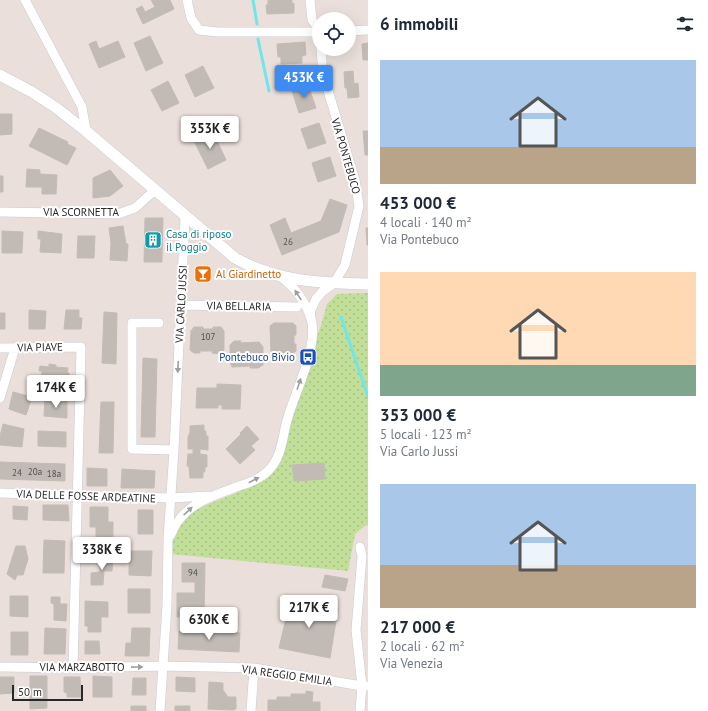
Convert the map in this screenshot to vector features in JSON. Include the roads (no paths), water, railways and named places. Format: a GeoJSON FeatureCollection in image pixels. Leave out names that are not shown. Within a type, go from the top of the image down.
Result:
{"type":"FeatureCollection","features":[{"type":"Feature","properties":{"kind":"street"},"geometry":{"type":"LineString","coordinates":[[25,0],[82,108],[86,131]]}},
{"type":"Feature","properties":{"kind":"street"},"geometry":{"type":"LineString","coordinates":[[186,0],[190,18],[199,30],[217,32],[312,32]]}},
{"type":"Feature","properties":{"kind":"street"},"geometry":{"type":"LineString","coordinates":[[310,0],[312,20]]}},
{"type":"Feature","properties":{"kind":"street"},"geometry":{"type":"LineString","coordinates":[[356,31],[368,30]]}},
{"type":"Feature","properties":{"kind":"street","name":"VIA PONTEBUCO"},"geometry":{"type":"LineString","coordinates":[[322,56],[323,74],[355,180],[359,206],[345,265],[334,283]]}},
{"type":"Feature","properties":{"kind":"street"},"geometry":{"type":"LineString","coordinates":[[0,75],[38,95],[86,131],[235,258],[253,267],[281,277],[307,281],[368,284]]}},
{"type":"Feature","properties":{"kind":"street","name":"VIA SCORNETTA"},"geometry":{"type":"LineString","coordinates":[[0,212],[118,214],[135,208],[155,190]]}},
{"type":"Feature","properties":{"kind":"street","name":"VIA CARLO JUSSI"},"geometry":{"type":"LineString","coordinates":[[160,711],[185,216]]}},
{"type":"Feature","properties":{"kind":"street","name":"VIA CARLO JUSSI"},"geometry":{"type":"LineString","coordinates":[[281,277],[297,292],[310,317]]}},
{"type":"Feature","properties":{"kind":"street","name":"VIA CARLO JUSSI"},"geometry":{"type":"LineString","coordinates":[[168,539],[178,520],[193,506],[217,494],[258,478],[268,472],[275,463],[280,454],[286,421],[311,345],[311,310],[316,299],[323,291],[334,283]]}},
{"type":"Feature","properties":{"kind":"street","name":"VIA BELLARIA"},"geometry":{"type":"LineString","coordinates":[[180,305],[297,307]]}},
{"type":"Feature","properties":{"kind":"street","name":"VIA CARLO JUSSI"},"geometry":{"type":"LineString","coordinates":[[159,323],[132,323],[132,449],[174,450]]}},
{"type":"Feature","properties":{"kind":"street","name":"VIA PIAVE"},"geometry":{"type":"LineString","coordinates":[[0,348],[81,347],[76,495]]}},
{"type":"Feature","properties":{"kind":"street"},"geometry":{"type":"LineString","coordinates":[[0,398],[15,348]]}},
{"type":"Feature","properties":{"kind":"street","name":"VIA DELLE FOSSE ARDEATINE"},"geometry":{"type":"LineString","coordinates":[[0,493],[171,498]]}},
{"type":"Feature","properties":{"kind":"street","name":"VIA CARLO JUSSI"},"geometry":{"type":"LineString","coordinates":[[171,498],[217,494]]}},
{"type":"Feature","properties":{"kind":"street"},"geometry":{"type":"LineString","coordinates":[[73,668],[76,495]]}},
{"type":"Feature","properties":{"kind":"street"},"geometry":{"type":"LineString","coordinates":[[360,547],[362,556],[356,630],[365,686],[360,711]]}},
{"type":"Feature","properties":{"kind":"street","name":"VIA MARZABOTTO"},"geometry":{"type":"LineString","coordinates":[[0,667],[73,668],[163,666]]}},
{"type":"Feature","properties":{"kind":"street","name":"VIA REGGIO EMILIA"},"geometry":{"type":"LineString","coordinates":[[163,666],[254,668],[365,686]]}},
{"type":"Feature","properties":{"kind":"street"},"geometry":{"type":"LineString","coordinates":[[251,711],[254,668]]}},
{"type":"Feature","properties":{"kind":"waterway"},"geometry":{"type":"LineString","coordinates":[[253,0],[257,24]]}},
{"type":"Feature","properties":{"kind":"waterway"},"geometry":{"type":"LineString","coordinates":[[258,39],[269,91]]}},
{"type":"Feature","properties":{"kind":"waterway"},"geometry":{"type":"LineString","coordinates":[[341,317],[368,397]]}},
{"type":"Feature","properties":{"kind":"place","name":"Casa di riposo il Poggio"},"geometry":{"type":"Point","coordinates":[153,240]}},
{"type":"Feature","properties":{"kind":"place","name":"Al Giardinetto"},"geometry":{"type":"Point","coordinates":[203,274]}},
{"type":"Feature","properties":{"kind":"place","name":"Pontebuco Bivio"},"geometry":{"type":"Point","coordinates":[308,357]}}]}
